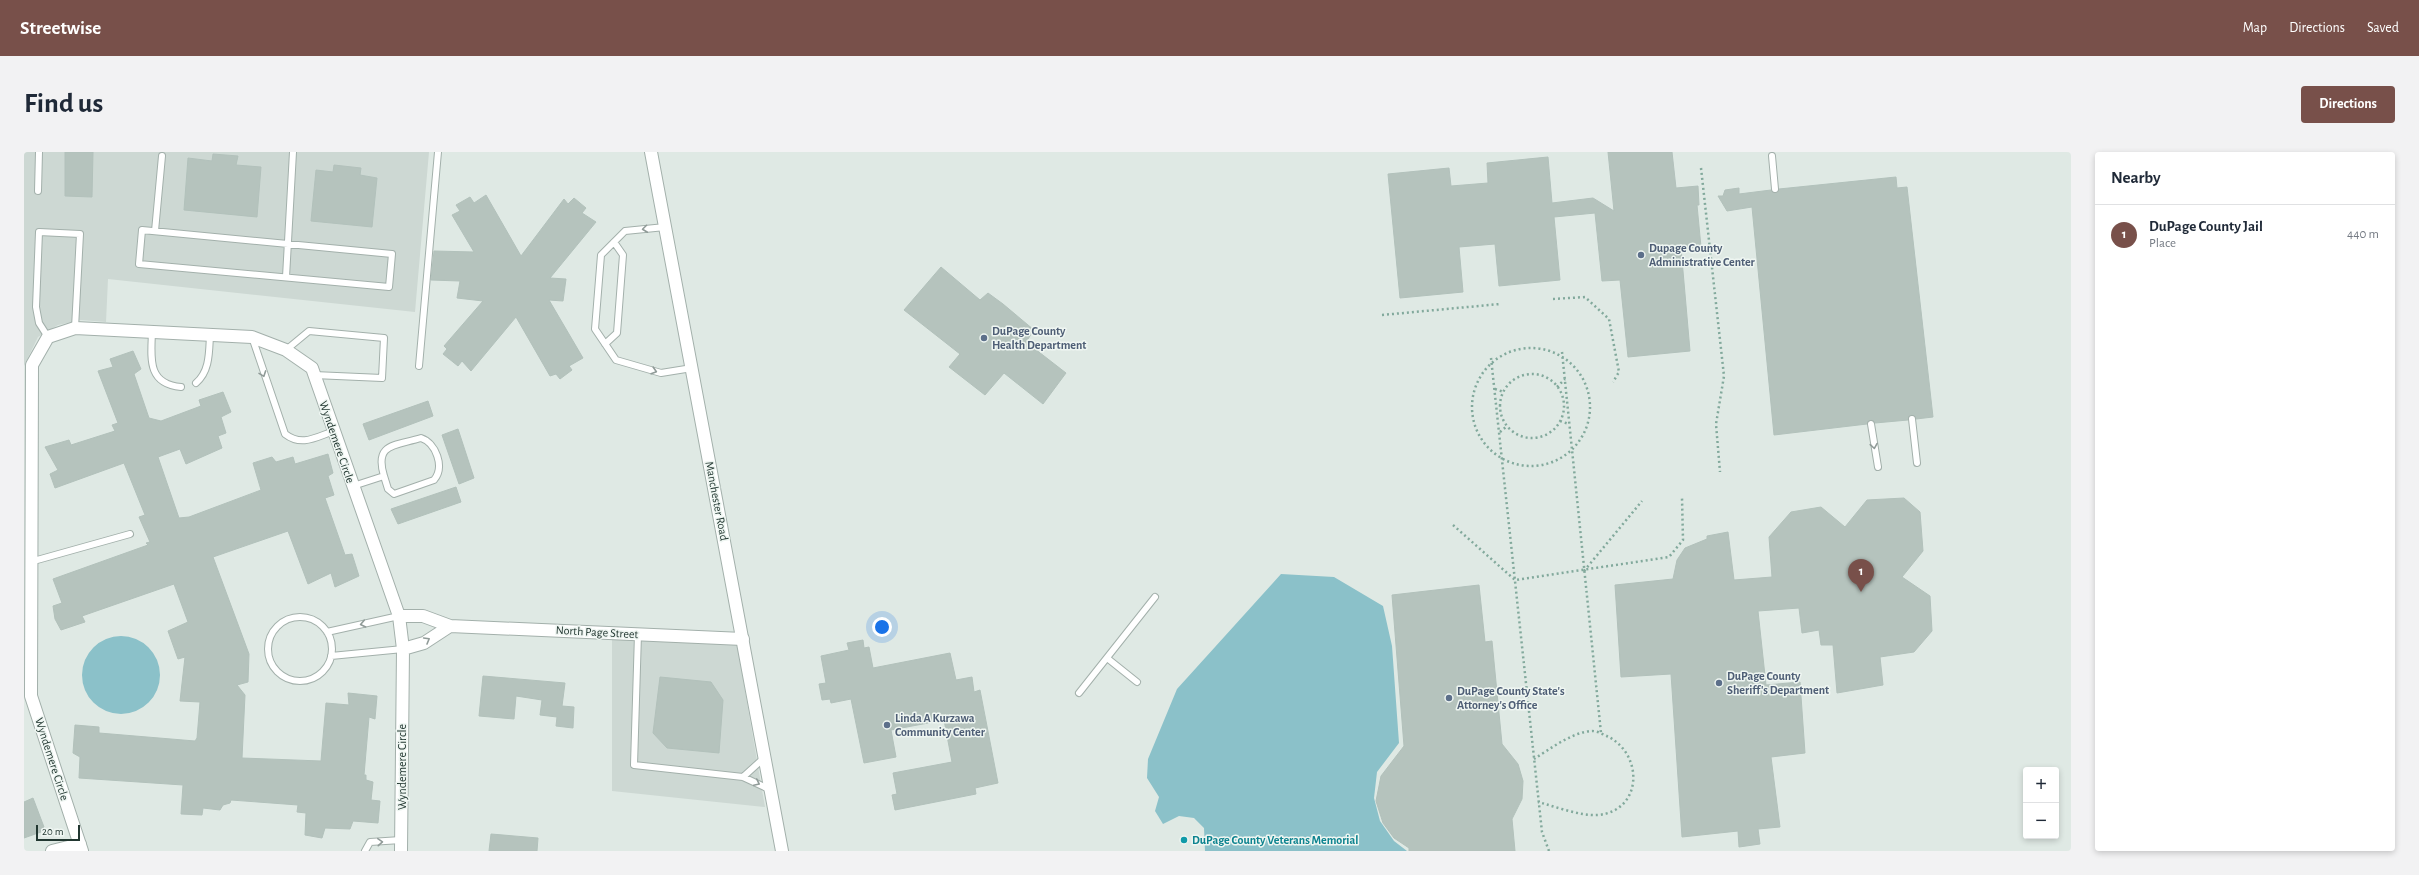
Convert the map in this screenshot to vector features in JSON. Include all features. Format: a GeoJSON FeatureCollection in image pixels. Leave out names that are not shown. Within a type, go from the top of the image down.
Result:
{"type":"FeatureCollection","features":[{"type":"Feature","properties":{"kind":"street","name":"Manchester Road"},"geometry":{"type":"LineString","coordinates":[[651,152],[782,851]]}},
{"type":"Feature","properties":{"kind":"street","name":"Wyndemere Circle"},"geometry":{"type":"LineString","coordinates":[[81,848],[31,696],[28,401],[32,365],[48,337],[75,328],[252,337],[286,350],[312,368],[399,616],[402,650],[401,846]]}},
{"type":"Feature","properties":{"kind":"street","name":"North Page Street"},"geometry":{"type":"LineString","coordinates":[[399,616],[423,616],[450,626],[743,639]]}},
{"type":"Feature","properties":{"kind":"street"},"geometry":{"type":"LineString","coordinates":[[402,650],[424,643],[450,626]]}},
{"type":"Feature","properties":{"kind":"street"},"geometry":{"type":"LineString","coordinates":[[52,851],[81,848]]}},
{"type":"Feature","properties":{"kind":"lane"},"geometry":{"type":"LineString","coordinates":[[38,191],[39,152]]}},
{"type":"Feature","properties":{"kind":"lane"},"geometry":{"type":"LineString","coordinates":[[286,277],[293,152]]}},
{"type":"Feature","properties":{"kind":"lane"},"geometry":{"type":"LineString","coordinates":[[420,366],[438,152]]}},
{"type":"Feature","properties":{"kind":"lane"},"geometry":{"type":"LineString","coordinates":[[155,231],[162,156]]}},
{"type":"Feature","properties":{"kind":"lane"},"geometry":{"type":"LineString","coordinates":[[1772,156],[1775,189]]}},
{"type":"Feature","properties":{"kind":"lane"},"geometry":{"type":"LineString","coordinates":[[665,226],[625,231],[601,255],[595,329],[616,360],[661,373],[692,368]]}},
{"type":"Feature","properties":{"kind":"lane"},"geometry":{"type":"LineString","coordinates":[[142,230],[288,245],[392,254],[389,287],[139,264],[142,230]]}},
{"type":"Feature","properties":{"kind":"lane"},"geometry":{"type":"LineString","coordinates":[[48,337],[38,323],[36,307],[39,232],[80,234],[75,328]]}},
{"type":"Feature","properties":{"kind":"lane"},"geometry":{"type":"LineString","coordinates":[[606,344],[616,333],[623,255],[614,242]]}},
{"type":"Feature","properties":{"kind":"lane"},"geometry":{"type":"LineString","coordinates":[[286,350],[309,331],[384,338],[382,378],[314,375]]}},
{"type":"Feature","properties":{"kind":"lane"},"geometry":{"type":"LineString","coordinates":[[152,332],[151,361],[154,371],[166,383],[181,387]]}},
{"type":"Feature","properties":{"kind":"lane"},"geometry":{"type":"LineString","coordinates":[[196,382],[203,377],[206,370],[210,335]]}},
{"type":"Feature","properties":{"kind":"lane"},"geometry":{"type":"LineString","coordinates":[[252,337],[285,434],[293,440],[305,442],[334,431]]}},
{"type":"Feature","properties":{"kind":"lane"},"geometry":{"type":"LineString","coordinates":[[1912,419],[1917,463]]}},
{"type":"Feature","properties":{"kind":"lane"},"geometry":{"type":"LineString","coordinates":[[1871,424],[1878,467]]}},
{"type":"Feature","properties":{"kind":"lane"},"geometry":{"type":"LineString","coordinates":[[421,438],[433,446],[439,466],[438,476],[434,480],[394,494],[388,489],[384,476],[380,462],[382,452],[421,438]]}},
{"type":"Feature","properties":{"kind":"lane"},"geometry":{"type":"LineString","coordinates":[[353,486],[384,476]]}},
{"type":"Feature","properties":{"kind":"lane"},"geometry":{"type":"LineString","coordinates":[[30,562],[130,534]]}},
{"type":"Feature","properties":{"kind":"lane"},"geometry":{"type":"LineString","coordinates":[[1079,693],[1155,597]]}},
{"type":"Feature","properties":{"kind":"lane"},"geometry":{"type":"LineString","coordinates":[[327,632],[399,616]]}},
{"type":"Feature","properties":{"kind":"lane"},"geometry":{"type":"LineString","coordinates":[[294,618],[307,618],[319,623],[327,632],[332,644],[331,656],[326,668],[317,676],[306,681],[293,681],[282,676],[273,667],[269,655],[269,642],[274,631],[283,622],[294,618]]}},
{"type":"Feature","properties":{"kind":"lane"},"geometry":{"type":"LineString","coordinates":[[638,634],[634,765],[743,777],[771,790]]}},
{"type":"Feature","properties":{"kind":"lane"},"geometry":{"type":"LineString","coordinates":[[331,656],[402,650]]}},
{"type":"Feature","properties":{"kind":"lane"},"geometry":{"type":"LineString","coordinates":[[1107,658],[1137,682]]}},
{"type":"Feature","properties":{"kind":"lane"},"geometry":{"type":"LineString","coordinates":[[743,777],[764,757]]}},
{"type":"Feature","properties":{"kind":"lane"},"geometry":{"type":"LineString","coordinates":[[364,851],[370,842],[401,846]]}},
{"type":"Feature","properties":{"kind":"path"},"geometry":{"type":"LineString","coordinates":[[1701,168],[1724,376],[1716,424],[1720,472]]}},
{"type":"Feature","properties":{"kind":"path"},"geometry":{"type":"LineString","coordinates":[[1553,299],[1585,297],[1609,319],[1619,372],[1613,382]]}},
{"type":"Feature","properties":{"kind":"path"},"geometry":{"type":"LineString","coordinates":[[1382,315],[1500,304]]}},
{"type":"Feature","properties":{"kind":"path"},"geometry":{"type":"LineString","coordinates":[[1522,348],[1543,349],[1562,357],[1578,372],[1588,391],[1590,402],[1588,423],[1585,433],[1572,451],[1559,460],[1544,466],[1523,466],[1502,460],[1485,445],[1479,436],[1472,413],[1474,390],[1479,379],[1492,363],[1503,355],[1522,348]]}},
{"type":"Feature","properties":{"kind":"path"},"geometry":{"type":"LineString","coordinates":[[1562,352],[1601,733]]}},
{"type":"Feature","properties":{"kind":"path"},"geometry":{"type":"LineString","coordinates":[[1491,358],[1538,802],[1542,832],[1549,851]]}},
{"type":"Feature","properties":{"kind":"path"},"geometry":{"type":"LineString","coordinates":[[1530,374],[1547,378],[1557,387],[1563,403],[1560,421],[1551,432],[1534,438],[1517,434],[1508,426],[1501,410],[1504,392],[1513,381],[1530,374]]}},
{"type":"Feature","properties":{"kind":"path"},"geometry":{"type":"LineString","coordinates":[[1557,387],[1565,379]]}},
{"type":"Feature","properties":{"kind":"path"},"geometry":{"type":"LineString","coordinates":[[1495,388],[1504,392]]}},
{"type":"Feature","properties":{"kind":"path"},"geometry":{"type":"LineString","coordinates":[[1560,421],[1570,424]]}},
{"type":"Feature","properties":{"kind":"path"},"geometry":{"type":"LineString","coordinates":[[1499,432],[1508,426]]}},
{"type":"Feature","properties":{"kind":"path"},"geometry":{"type":"LineString","coordinates":[[1454,525],[1515,580],[1584,571],[1669,557],[1683,540],[1682,498]]}},
{"type":"Feature","properties":{"kind":"path"},"geometry":{"type":"LineString","coordinates":[[1584,571],[1642,501]]}},
{"type":"Feature","properties":{"kind":"path"},"geometry":{"type":"LineString","coordinates":[[1534,759],[1574,736],[1592,731],[1601,733],[1614,740],[1625,750],[1631,762],[1635,782],[1628,797],[1616,810],[1598,815],[1581,813],[1538,802]]}},
{"type":"Feature","properties":{"kind":"shaded area"},"geometry":{"type":"Polygon","coordinates":[[[24,152],[429,152],[415,312],[108,279],[106,322],[81,320],[58,325],[38,337],[24,366],[24,152]]]}},
{"type":"Feature","properties":{"kind":"shaded area"},"geometry":{"type":"Polygon","coordinates":[[[612,638],[737,644],[765,807],[612,791],[612,638]]]}},
{"type":"Feature","properties":{"kind":"water"},"geometry":{"type":"Polygon","coordinates":[[[1281,574],[1334,577],[1383,606],[1392,646],[1399,743],[1377,772],[1374,798],[1380,821],[1394,841],[1407,851],[1205,851],[1204,828],[1194,818],[1179,816],[1163,824],[1155,811],[1159,797],[1147,778],[1148,759],[1177,689],[1281,574]]]}},
{"type":"Feature","properties":{"kind":"water"},"geometry":{"type":"Polygon","coordinates":[[[113,636],[129,636],[143,642],[154,653],[160,667],[160,683],[154,697],[143,708],[129,714],[113,714],[99,708],[88,697],[82,683],[82,667],[88,653],[99,642],[113,636]]]}},
{"type":"Feature","properties":{"kind":"building"},"geometry":{"type":"Polygon","coordinates":[[[65,152],[93,152],[92,197],[65,196],[65,152]]]}},
{"type":"Feature","properties":{"kind":"building","name":"Dupage County Administrative Center"},"geometry":{"type":"Polygon","coordinates":[[[1608,152],[1672,152],[1676,188],[1698,186],[1699,205],[1697,205],[1701,247],[1681,248],[1690,351],[1628,357],[1620,280],[1602,281],[1595,213],[1554,217],[1560,280],[1499,286],[1495,244],[1459,247],[1463,292],[1400,298],[1388,174],[1449,168],[1451,186],[1488,183],[1487,163],[1548,157],[1552,203],[1593,198],[1614,211],[1608,152]]]}},
{"type":"Feature","properties":{"kind":"building"},"geometry":{"type":"Polygon","coordinates":[[[213,154],[238,156],[236,165],[261,167],[257,217],[184,210],[188,158],[212,161],[213,154]]]}},
{"type":"Feature","properties":{"kind":"building"},"geometry":{"type":"Polygon","coordinates":[[[334,165],[361,168],[360,175],[377,178],[372,227],[311,221],[316,170],[333,172],[334,165]]]}},
{"type":"Feature","properties":{"kind":"building"},"geometry":{"type":"Polygon","coordinates":[[[1896,177],[1897,188],[1907,187],[1933,417],[1916,419],[1911,415],[1908,420],[1875,423],[1871,420],[1867,424],[1774,435],[1752,207],[1727,211],[1718,196],[1723,196],[1725,190],[1739,188],[1739,194],[1771,190],[1775,193],[1779,189],[1896,177]]]}},
{"type":"Feature","properties":{"kind":"building"},"geometry":{"type":"Polygon","coordinates":[[[486,195],[521,256],[564,199],[568,204],[574,198],[586,208],[582,213],[596,222],[550,278],[566,279],[563,301],[549,300],[583,358],[569,366],[572,370],[560,379],[556,374],[550,376],[516,317],[471,371],[462,361],[458,366],[443,354],[447,349],[444,346],[483,301],[457,298],[460,281],[431,280],[434,251],[474,252],[452,215],[460,211],[456,205],[470,197],[474,203],[486,195]]]}},
{"type":"Feature","properties":{"kind":"building","name":"DuPage County Health Department"},"geometry":{"type":"Polygon","coordinates":[[[941,267],[980,300],[988,293],[1034,330],[1026,342],[1066,373],[1043,404],[1004,373],[985,395],[949,367],[960,354],[904,310],[941,267]]]}},
{"type":"Feature","properties":{"kind":"building"},"geometry":{"type":"Polygon","coordinates":[[[133,351],[141,369],[134,374],[149,418],[161,421],[201,406],[199,400],[223,392],[231,412],[221,417],[226,433],[218,436],[222,448],[186,464],[180,449],[158,457],[179,518],[189,517],[261,490],[253,463],[272,457],[276,462],[293,457],[295,464],[328,454],[333,473],[328,476],[334,495],[325,498],[345,555],[352,554],[359,576],[335,587],[331,573],[308,584],[288,531],[213,557],[249,654],[248,682],[237,685],[245,695],[242,758],[321,761],[326,703],[349,705],[348,693],[377,696],[375,719],[369,717],[364,775],[366,775],[366,780],[373,782],[371,800],[380,801],[378,823],[353,821],[350,829],[325,828],[322,838],[305,835],[306,813],[297,812],[298,805],[231,800],[230,803],[223,805],[220,810],[203,808],[202,815],[181,814],[183,785],[79,778],[80,757],[73,753],[75,725],[99,727],[99,733],[195,741],[197,738],[200,702],[180,701],[185,657],[178,659],[168,631],[188,622],[174,584],[82,616],[85,622],[61,630],[55,619],[53,606],[62,603],[53,579],[148,545],[146,543],[150,542],[139,517],[145,515],[124,463],[55,488],[50,474],[58,470],[45,447],[69,440],[71,445],[115,431],[112,425],[118,423],[98,371],[113,367],[110,359],[133,351]]]}},
{"type":"Feature","properties":{"kind":"building"},"geometry":{"type":"Polygon","coordinates":[[[428,401],[433,416],[369,440],[363,424],[428,401]]]}},
{"type":"Feature","properties":{"kind":"building"},"geometry":{"type":"Polygon","coordinates":[[[458,429],[474,478],[459,484],[442,435],[458,429]]]}},
{"type":"Feature","properties":{"kind":"building"},"geometry":{"type":"Polygon","coordinates":[[[456,487],[461,502],[398,524],[391,509],[456,487]]]}},
{"type":"Feature","properties":{"kind":"building"},"geometry":{"type":"Polygon","coordinates":[[[1904,498],[1920,512],[1923,551],[1902,577],[1930,596],[1932,631],[1914,652],[1880,657],[1883,685],[1837,693],[1833,645],[1821,645],[1819,630],[1802,633],[1799,608],[1758,611],[1766,685],[1800,682],[1805,753],[1771,757],[1780,827],[1758,829],[1760,844],[1739,847],[1738,831],[1682,837],[1671,674],[1621,677],[1615,585],[1673,579],[1677,560],[1685,548],[1707,539],[1707,536],[1728,532],[1734,580],[1772,577],[1769,537],[1791,512],[1821,507],[1845,527],[1867,500],[1904,498]]]}},
{"type":"Feature","properties":{"kind":"building","name":"DuPage County State's Attorney's Office"},"geometry":{"type":"Polygon","coordinates":[[[1479,585],[1485,642],[1492,641],[1502,744],[1518,764],[1523,781],[1522,799],[1512,819],[1515,851],[1409,851],[1409,848],[1394,838],[1383,823],[1376,801],[1381,776],[1404,746],[1392,595],[1479,585]]]}},
{"type":"Feature","properties":{"kind":"building","name":"Linda A Kurzawa Community Center"},"geometry":{"type":"Polygon","coordinates":[[[863,640],[864,648],[869,647],[873,668],[950,653],[956,680],[972,677],[974,692],[980,690],[998,783],[975,788],[976,794],[895,810],[892,795],[897,794],[893,773],[952,762],[944,720],[891,730],[896,757],[864,763],[851,699],[831,703],[830,699],[822,700],[819,684],[826,683],[821,656],[849,650],[847,643],[863,640]]]}},
{"type":"Feature","properties":{"kind":"building"},"geometry":{"type":"Polygon","coordinates":[[[483,676],[565,683],[562,706],[574,707],[573,728],[556,726],[557,717],[540,715],[542,700],[516,696],[514,719],[479,716],[483,676]]]}},
{"type":"Feature","properties":{"kind":"building"},"geometry":{"type":"Polygon","coordinates":[[[660,677],[711,682],[723,700],[719,753],[667,748],[653,733],[660,677]]]}},
{"type":"Feature","properties":{"kind":"building"},"geometry":{"type":"Polygon","coordinates":[[[33,798],[44,827],[40,829],[41,832],[24,838],[24,802],[33,798]]]}},
{"type":"Feature","properties":{"kind":"building"},"geometry":{"type":"Polygon","coordinates":[[[491,834],[538,838],[537,851],[489,851],[491,834]]]}},
{"type":"Feature","properties":{"kind":"place","name":"Dupage County Administrative Center"},"geometry":{"type":"Point","coordinates":[1641,255]}},
{"type":"Feature","properties":{"kind":"place","name":"DuPage County Health Department"},"geometry":{"type":"Point","coordinates":[984,338]}},
{"type":"Feature","properties":{"kind":"place","name":"DuPage County Jail"},"geometry":{"type":"Point","coordinates":[1861,592]}},
{"type":"Feature","properties":{"kind":"place","name":"DuPage County Sheriff's Department"},"geometry":{"type":"Point","coordinates":[1719,683]}},
{"type":"Feature","properties":{"kind":"place","name":"DuPage County State's Attorney's Office"},"geometry":{"type":"Point","coordinates":[1449,698]}},
{"type":"Feature","properties":{"kind":"place","name":"Linda A Kurzawa Community Center"},"geometry":{"type":"Point","coordinates":[887,725]}},
{"type":"Feature","properties":{"kind":"place","name":"DuPage County Veterans Memorial"},"geometry":{"type":"Point","coordinates":[1184,840]}}]}
